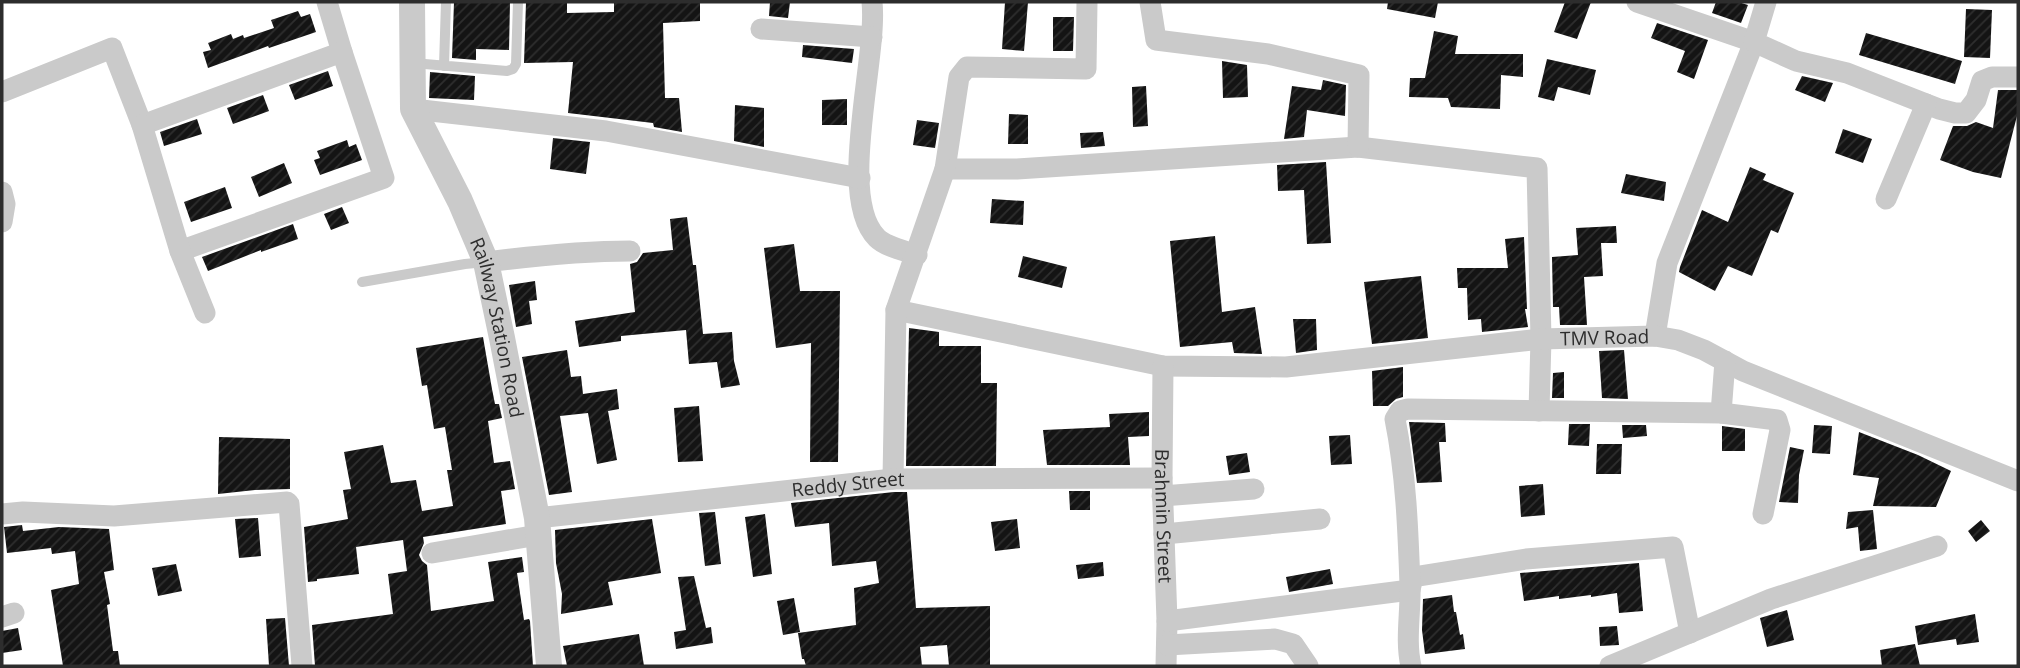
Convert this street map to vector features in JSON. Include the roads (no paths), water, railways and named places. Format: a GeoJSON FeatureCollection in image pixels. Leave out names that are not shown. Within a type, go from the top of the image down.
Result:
{"type":"FeatureCollection","features":[{"type":"Feature","properties":{"kind":"street"},"geometry":{"type":"LineString","coordinates":[[180,251],[384,178],[327,2]]}},
{"type":"Feature","properties":{"kind":"street","name":"Railway Station Road"},"geometry":{"type":"LineString","coordinates":[[412,2],[413,109],[460,201],[486,262],[538,526],[549,666]]}},
{"type":"Feature","properties":{"kind":"street"},"geometry":{"type":"LineString","coordinates":[[872,2],[872,37],[860,178],[862,206],[878,239],[916,255]]}},
{"type":"Feature","properties":{"kind":"street"},"geometry":{"type":"LineString","coordinates":[[894,479],[896,310],[945,169],[959,77],[967,67],[1086,69],[1087,2]]}},
{"type":"Feature","properties":{"kind":"street"},"geometry":{"type":"LineString","coordinates":[[1150,2],[1156,40],[1268,54],[1359,75],[1358,147]]}},
{"type":"Feature","properties":{"kind":"street"},"geometry":{"type":"LineString","coordinates":[[1637,2],[1754,43],[1796,61],[1847,73],[1955,113],[1966,113],[1976,100],[1982,81],[1992,77],[2018,77]]}},
{"type":"Feature","properties":{"kind":"street"},"geometry":{"type":"LineString","coordinates":[[1655,336],[1667,263],[1754,43],[1766,2]]}},
{"type":"Feature","properties":{"kind":"street"},"geometry":{"type":"LineString","coordinates":[[761,29],[872,37]]}},
{"type":"Feature","properties":{"kind":"street"},"geometry":{"type":"LineString","coordinates":[[2,92],[112,48],[142,125],[180,251],[205,313]]}},
{"type":"Feature","properties":{"kind":"street"},"geometry":{"type":"LineString","coordinates":[[142,125],[342,52]]}},
{"type":"Feature","properties":{"kind":"street"},"geometry":{"type":"LineString","coordinates":[[1886,199],[1926,104]]}},
{"type":"Feature","properties":{"kind":"street"},"geometry":{"type":"LineString","coordinates":[[413,109],[606,131],[860,178]]}},
{"type":"Feature","properties":{"kind":"street"},"geometry":{"type":"LineString","coordinates":[[945,169],[1017,169],[1358,147],[1537,168],[1541,339],[1539,411]]}},
{"type":"Feature","properties":{"kind":"street"},"geometry":{"type":"LineString","coordinates":[[2,192],[5,204],[2,222]]}},
{"type":"Feature","properties":{"kind":"street"},"geometry":{"type":"LineString","coordinates":[[486,262],[596,251],[630,251]]}},
{"type":"Feature","properties":{"kind":"street","name":"TMV Road"},"geometry":{"type":"LineString","coordinates":[[896,310],[1163,366],[1286,367],[1541,339],[1655,336],[1678,340],[1788,389],[2018,481]]}},
{"type":"Feature","properties":{"kind":"street"},"geometry":{"type":"LineString","coordinates":[[1721,413],[1725,361]]}},
{"type":"Feature","properties":{"kind":"street","name":"Brahmin Street"},"geometry":{"type":"LineString","coordinates":[[1163,366],[1162,487],[1166,656]]}},
{"type":"Feature","properties":{"kind":"street"},"geometry":{"type":"LineString","coordinates":[[1412,666],[1408,654],[1410,590],[1407,506],[1395,419],[1396,415],[1408,409],[1721,413],[1777,420],[1780,425],[1763,514]]}},
{"type":"Feature","properties":{"kind":"street","name":"Reddy Street"},"geometry":{"type":"LineString","coordinates":[[432,553],[538,526],[894,479],[1254,489]]}},
{"type":"Feature","properties":{"kind":"street"},"geometry":{"type":"LineString","coordinates":[[2,514],[114,516],[287,502],[302,666]]}},
{"type":"Feature","properties":{"kind":"street"},"geometry":{"type":"LineString","coordinates":[[1164,534],[1320,519]]}},
{"type":"Feature","properties":{"kind":"street"},"geometry":{"type":"LineString","coordinates":[[1610,666],[1772,599],[1937,546]]}},
{"type":"Feature","properties":{"kind":"street"},"geometry":{"type":"LineString","coordinates":[[1410,590],[1413,577],[1526,559],[1673,547],[1690,633]]}},
{"type":"Feature","properties":{"kind":"street"},"geometry":{"type":"LineString","coordinates":[[1167,621],[1410,590]]}},
{"type":"Feature","properties":{"kind":"street"},"geometry":{"type":"LineString","coordinates":[[1166,656],[1275,639],[1293,644],[1308,666]]}},
{"type":"Feature","properties":{"kind":"lane"},"geometry":{"type":"LineString","coordinates":[[444,66],[446,2]]}},
{"type":"Feature","properties":{"kind":"lane"},"geometry":{"type":"LineString","coordinates":[[412,63],[507,71],[513,69],[516,64],[518,2]]}},
{"type":"Feature","properties":{"kind":"lane"},"geometry":{"type":"LineString","coordinates":[[362,282],[486,262]]}}]}
